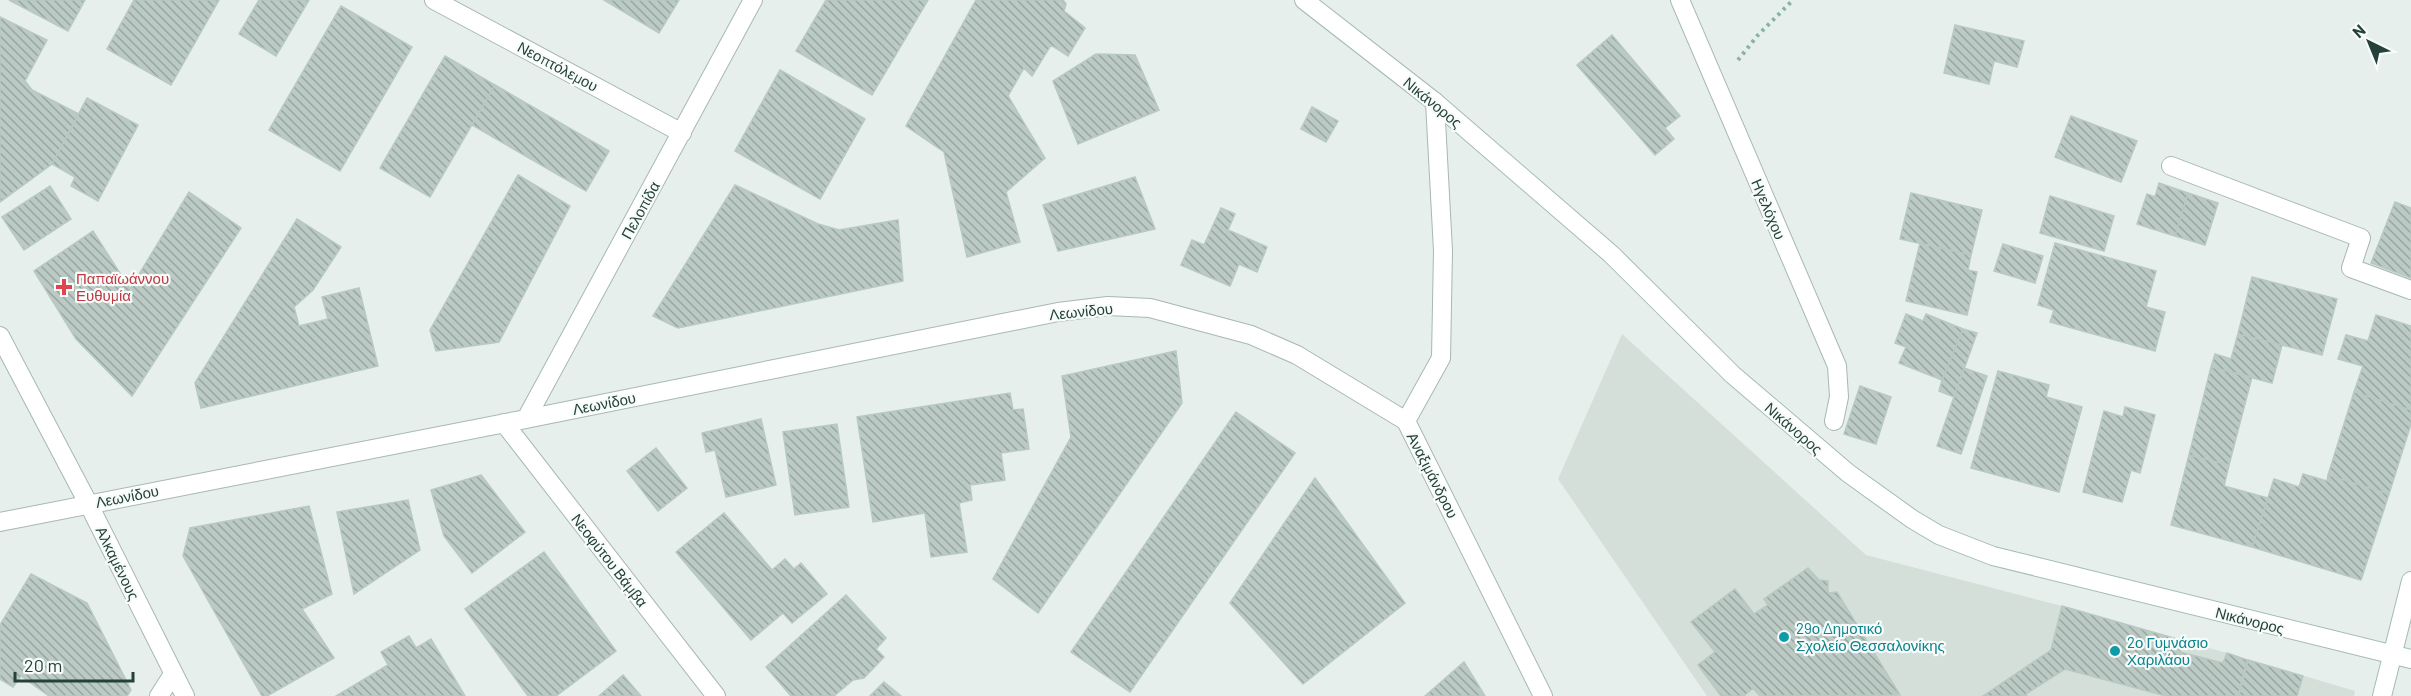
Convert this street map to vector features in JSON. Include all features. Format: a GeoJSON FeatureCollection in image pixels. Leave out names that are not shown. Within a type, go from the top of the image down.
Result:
{"type":"FeatureCollection","features":[{"type":"Feature","properties":{"kind":"street","name":"Νεοπτόλεμου"},"geometry":{"type":"LineString","coordinates":[[434,0],[682,133]]}},
{"type":"Feature","properties":{"kind":"street","name":"Πελοπίδα"},"geometry":{"type":"LineString","coordinates":[[526,419],[753,0]]}},
{"type":"Feature","properties":{"kind":"street","name":"Νικάνορος"},"geometry":{"type":"LineString","coordinates":[[1304,0],[1435,102],[1611,254],[1733,375],[1790,425],[1855,479],[1926,528],[1957,543],[1993,555],[2402,657]]}},
{"type":"Feature","properties":{"kind":"street","name":"Ηγελόχου"},"geometry":{"type":"LineString","coordinates":[[1680,0],[1837,366],[1839,397],[1834,421]]}},
{"type":"Feature","properties":{"kind":"street"},"geometry":{"type":"LineString","coordinates":[[1406,421],[1441,358],[1443,251],[1435,102]]}},
{"type":"Feature","properties":{"kind":"street"},"geometry":{"type":"LineString","coordinates":[[2171,166],[2361,238],[2351,268],[2411,290]]}},
{"type":"Feature","properties":{"kind":"street","name":"Λεωνίδου"},"geometry":{"type":"LineString","coordinates":[[0,522],[1058,312],[1130,306],[1169,312],[1208,323]]}},
{"type":"Feature","properties":{"kind":"street","name":"Αναξιμάνδρου"},"geometry":{"type":"LineString","coordinates":[[1208,323],[1273,343],[1298,355],[1406,421],[1543,696]]}},
{"type":"Feature","properties":{"kind":"street","name":"Αλκαμένους"},"geometry":{"type":"LineString","coordinates":[[0,336],[88,503],[185,696]]}},
{"type":"Feature","properties":{"kind":"street","name":"Νεοφύτου Βάμβα"},"geometry":{"type":"LineString","coordinates":[[504,423],[716,696]]}},
{"type":"Feature","properties":{"kind":"street"},"geometry":{"type":"LineString","coordinates":[[2382,696],[2402,657],[2411,581]]}},
{"type":"Feature","properties":{"kind":"street"},"geometry":{"type":"LineString","coordinates":[[159,696],[173,674]]}},
{"type":"Feature","properties":{"kind":"path"},"geometry":{"type":"LineString","coordinates":[[1717,87],[1758,35],[1793,0]]}},
{"type":"Feature","properties":{"kind":"shaded area"},"geometry":{"type":"Polygon","coordinates":[[[1622,334],[1866,555],[2062,606],[2227,653],[2355,691],[2354,696],[1707,696],[1558,479],[1622,334]]]}},
{"type":"Feature","properties":{"kind":"building"},"geometry":{"type":"Polygon","coordinates":[[[9,0],[85,0],[68,31],[9,0]]]}},
{"type":"Feature","properties":{"kind":"building"},"geometry":{"type":"Polygon","coordinates":[[[134,0],[219,0],[171,85],[107,49],[134,0]]]}},
{"type":"Feature","properties":{"kind":"building"},"geometry":{"type":"Polygon","coordinates":[[[259,0],[309,0],[276,56],[239,34],[259,0]]]}},
{"type":"Feature","properties":{"kind":"building"},"geometry":{"type":"Polygon","coordinates":[[[604,0],[679,0],[659,33],[604,0]]]}},
{"type":"Feature","properties":{"kind":"building"},"geometry":{"type":"Polygon","coordinates":[[[826,0],[928,0],[872,95],[796,51],[826,0]]]}},
{"type":"Feature","properties":{"kind":"building"},"geometry":{"type":"Polygon","coordinates":[[[976,0],[1063,0],[1066,4],[1064,11],[1085,28],[1068,56],[1051,45],[1032,76],[1024,68],[1008,96],[1045,158],[1006,192],[1020,242],[967,257],[944,152],[906,126],[976,0]]]}},
{"type":"Feature","properties":{"kind":"building"},"geometry":{"type":"Polygon","coordinates":[[[341,6],[412,47],[340,171],[269,130],[341,6]]]}},
{"type":"Feature","properties":{"kind":"building"},"geometry":{"type":"Polygon","coordinates":[[[0,17],[47,40],[25,81],[32,90],[79,114],[52,164],[0,202],[0,17]]]}},
{"type":"Feature","properties":{"kind":"building"},"geometry":{"type":"Polygon","coordinates":[[[1955,25],[2024,41],[2017,67],[1994,61],[1989,84],[1944,73],[1955,25]]]}},
{"type":"Feature","properties":{"kind":"building"},"geometry":{"type":"Polygon","coordinates":[[[1612,35],[1680,116],[1665,128],[1674,139],[1655,155],[1577,65],[1612,35]]]}},
{"type":"Feature","properties":{"kind":"building"},"geometry":{"type":"Polygon","coordinates":[[[1096,54],[1135,55],[1159,110],[1078,144],[1053,81],[1096,54]]]}},
{"type":"Feature","properties":{"kind":"building"},"geometry":{"type":"Polygon","coordinates":[[[445,56],[495,85],[430,197],[380,168],[445,56]]]}},
{"type":"Feature","properties":{"kind":"building"},"geometry":{"type":"Polygon","coordinates":[[[780,70],[865,119],[820,199],[735,151],[780,70]]]}},
{"type":"Feature","properties":{"kind":"building"},"geometry":{"type":"Polygon","coordinates":[[[495,85],[609,151],[586,191],[472,125],[495,85]]]}},
{"type":"Feature","properties":{"kind":"building"},"geometry":{"type":"Polygon","coordinates":[[[87,98],[138,125],[98,201],[71,186],[75,177],[52,164],[87,98]]]}},
{"type":"Feature","properties":{"kind":"building"},"geometry":{"type":"Polygon","coordinates":[[[1312,107],[1338,121],[1326,142],[1301,129],[1312,107]]]}},
{"type":"Feature","properties":{"kind":"building"},"geometry":{"type":"Polygon","coordinates":[[[2071,116],[2137,141],[2121,182],[2055,157],[2071,116]]]}},
{"type":"Feature","properties":{"kind":"building"},"geometry":{"type":"Polygon","coordinates":[[[518,175],[570,206],[499,342],[436,351],[430,330],[518,175]]]}},
{"type":"Feature","properties":{"kind":"building"},"geometry":{"type":"Polygon","coordinates":[[[1135,177],[1155,229],[1058,251],[1043,205],[1135,177]]]}},
{"type":"Feature","properties":{"kind":"building"},"geometry":{"type":"Polygon","coordinates":[[[2159,183],[2188,193],[2175,236],[2137,224],[2147,194],[2155,197],[2159,183]]]}},
{"type":"Feature","properties":{"kind":"building"},"geometry":{"type":"Polygon","coordinates":[[[735,185],[818,224],[839,230],[898,220],[903,281],[678,328],[653,316],[735,185]]]}},
{"type":"Feature","properties":{"kind":"building"},"geometry":{"type":"Polygon","coordinates":[[[50,186],[71,219],[24,250],[2,217],[50,186]]]}},
{"type":"Feature","properties":{"kind":"building"},"geometry":{"type":"Polygon","coordinates":[[[189,192],[241,228],[132,396],[76,339],[34,271],[93,231],[130,289],[189,192]]]}},
{"type":"Feature","properties":{"kind":"building"},"geometry":{"type":"Polygon","coordinates":[[[1911,193],[1982,210],[1971,255],[1900,239],[1911,193]]]}},
{"type":"Feature","properties":{"kind":"building"},"geometry":{"type":"Polygon","coordinates":[[[2188,193],[2218,203],[2205,245],[2175,236],[2188,193]]]}},
{"type":"Feature","properties":{"kind":"building"},"geometry":{"type":"Polygon","coordinates":[[[2050,196],[2114,216],[2104,251],[2040,233],[2050,196]]]}},
{"type":"Feature","properties":{"kind":"building"},"geometry":{"type":"Polygon","coordinates":[[[2395,202],[2411,208],[2411,278],[2371,263],[2395,202]]]}},
{"type":"Feature","properties":{"kind":"building"},"geometry":{"type":"Polygon","coordinates":[[[1221,208],[1235,214],[1228,230],[1267,247],[1257,272],[1239,264],[1230,286],[1181,265],[1192,240],[1204,245],[1221,208]]]}},
{"type":"Feature","properties":{"kind":"building"},"geometry":{"type":"Polygon","coordinates":[[[297,219],[341,247],[313,290],[294,307],[299,326],[328,319],[322,297],[359,288],[378,366],[201,408],[195,383],[297,219]]]}},
{"type":"Feature","properties":{"kind":"building"},"geometry":{"type":"Polygon","coordinates":[[[1920,243],[1971,255],[1968,270],[1977,272],[1967,315],[1906,301],[1920,243]]]}},
{"type":"Feature","properties":{"kind":"building"},"geometry":{"type":"Polygon","coordinates":[[[2055,243],[2156,271],[2146,307],[2165,312],[2155,351],[2050,322],[2054,310],[2038,305],[2055,243]]]}},
{"type":"Feature","properties":{"kind":"building"},"geometry":{"type":"Polygon","coordinates":[[[2003,244],[2043,256],[2035,283],[1994,271],[2003,244]]]}},
{"type":"Feature","properties":{"kind":"building"},"geometry":{"type":"Polygon","coordinates":[[[2252,277],[2337,299],[2322,355],[2238,334],[2252,277]]]}},
{"type":"Feature","properties":{"kind":"building"},"geometry":{"type":"Polygon","coordinates":[[[1906,314],[1923,321],[1926,314],[1963,329],[1942,380],[1899,363],[1906,347],[1895,343],[1906,314]]]}},
{"type":"Feature","properties":{"kind":"building"},"geometry":{"type":"Polygon","coordinates":[[[2376,315],[2411,326],[2411,410],[2354,392],[2363,366],[2338,359],[2346,335],[2368,341],[2376,315]]]}},
{"type":"Feature","properties":{"kind":"building"},"geometry":{"type":"Polygon","coordinates":[[[1963,329],[1977,333],[1954,397],[1939,391],[1963,329]]]}},
{"type":"Feature","properties":{"kind":"building"},"geometry":{"type":"Polygon","coordinates":[[[2238,334],[2282,345],[2272,383],[2211,367],[2215,354],[2231,359],[2238,334]]]}},
{"type":"Feature","properties":{"kind":"building"},"geometry":{"type":"Polygon","coordinates":[[[1176,351],[1182,403],[1038,613],[993,579],[1071,437],[1062,376],[1176,351]]]}},
{"type":"Feature","properties":{"kind":"building"},"geometry":{"type":"Polygon","coordinates":[[[2211,367],[2252,377],[2229,465],[2189,455],[2211,367]]]}},
{"type":"Feature","properties":{"kind":"building"},"geometry":{"type":"Polygon","coordinates":[[[1964,368],[1987,376],[1961,454],[1937,446],[1964,368]]]}},
{"type":"Feature","properties":{"kind":"building"},"geometry":{"type":"Polygon","coordinates":[[[1998,371],[2049,385],[2046,397],[2082,407],[2059,492],[1971,468],[1998,371]]]}},
{"type":"Feature","properties":{"kind":"building"},"geometry":{"type":"Polygon","coordinates":[[[1860,386],[1891,397],[1876,444],[1844,434],[1860,386]]]}},
{"type":"Feature","properties":{"kind":"building"},"geometry":{"type":"Polygon","coordinates":[[[2354,392],[2411,410],[2411,424],[2389,494],[2328,475],[2354,392]]]}},
{"type":"Feature","properties":{"kind":"building"},"geometry":{"type":"Polygon","coordinates":[[[1010,393],[1013,410],[1023,409],[1029,449],[1001,453],[1005,480],[970,485],[972,500],[959,503],[967,552],[931,557],[925,513],[873,522],[857,417],[1010,393]]]}},
{"type":"Feature","properties":{"kind":"building"},"geometry":{"type":"Polygon","coordinates":[[[2125,407],[2155,415],[2140,473],[2131,470],[2122,502],[2083,492],[2104,411],[2123,417],[2125,407]]]}},
{"type":"Feature","properties":{"kind":"building"},"geometry":{"type":"Polygon","coordinates":[[[1236,412],[1295,453],[1130,692],[1071,652],[1236,412]]]}},
{"type":"Feature","properties":{"kind":"building"},"geometry":{"type":"Polygon","coordinates":[[[761,419],[776,485],[726,497],[715,450],[706,452],[702,433],[761,419]]]}},
{"type":"Feature","properties":{"kind":"building"},"geometry":{"type":"Polygon","coordinates":[[[837,424],[849,507],[795,515],[783,432],[837,424]]]}},
{"type":"Feature","properties":{"kind":"building"},"geometry":{"type":"Polygon","coordinates":[[[656,448],[687,488],[658,511],[627,471],[656,448]]]}},
{"type":"Feature","properties":{"kind":"building"},"geometry":{"type":"Polygon","coordinates":[[[2189,455],[2229,465],[2224,486],[2268,498],[2252,547],[2171,525],[2189,455]]]}},
{"type":"Feature","properties":{"kind":"building"},"geometry":{"type":"Polygon","coordinates":[[[2303,474],[2327,481],[2328,475],[2389,494],[2361,580],[2252,547],[2274,479],[2299,487],[2303,474]]]}},
{"type":"Feature","properties":{"kind":"building"},"geometry":{"type":"Polygon","coordinates":[[[481,475],[525,532],[472,573],[444,536],[431,490],[481,475]]]}},
{"type":"Feature","properties":{"kind":"building"},"geometry":{"type":"Polygon","coordinates":[[[1315,478],[1405,603],[1303,684],[1230,603],[1315,478]]]}},
{"type":"Feature","properties":{"kind":"building"},"geometry":{"type":"Polygon","coordinates":[[[408,500],[420,550],[354,594],[337,512],[408,500]]]}},
{"type":"Feature","properties":{"kind":"building"},"geometry":{"type":"Polygon","coordinates":[[[309,506],[332,594],[302,609],[334,658],[267,696],[262,696],[183,556],[190,528],[309,506]]]}},
{"type":"Feature","properties":{"kind":"building"},"geometry":{"type":"Polygon","coordinates":[[[724,513],[772,570],[785,559],[794,569],[801,563],[827,594],[792,623],[783,613],[751,640],[676,552],[724,513]]]}},
{"type":"Feature","properties":{"kind":"building"},"geometry":{"type":"Polygon","coordinates":[[[544,552],[616,651],[556,696],[528,696],[465,609],[544,552]]]}},
{"type":"Feature","properties":{"kind":"building","name":"29ο Δημοτικό Σχολείο Θεσσαλονίκης"},"geometry":{"type":"Polygon","coordinates":[[[1808,568],[1819,580],[1828,581],[1828,593],[1837,592],[1900,695],[1760,696],[1753,688],[1744,696],[1721,696],[1698,665],[1715,652],[1691,622],[1735,589],[1754,614],[1768,605],[1764,599],[1808,568]]]}},
{"type":"Feature","properties":{"kind":"building"},"geometry":{"type":"Polygon","coordinates":[[[31,574],[87,603],[131,690],[127,696],[49,696],[21,676],[13,687],[0,679],[0,625],[31,574]]]}},
{"type":"Feature","properties":{"kind":"building"},"geometry":{"type":"Polygon","coordinates":[[[846,595],[886,638],[876,649],[884,657],[864,678],[853,680],[834,696],[791,696],[766,667],[846,595]]]}},
{"type":"Feature","properties":{"kind":"building","name":"2ο Γυμνάσιο Χαριλάου"},"geometry":{"type":"Polygon","coordinates":[[[2062,606],[2184,641],[2180,652],[2223,663],[2227,653],[2247,660],[2238,696],[2166,696],[2065,669],[2026,694],[2027,696],[1983,696],[2051,650],[2062,606]]]}},
{"type":"Feature","properties":{"kind":"building"},"geometry":{"type":"Polygon","coordinates":[[[409,636],[416,648],[431,639],[465,696],[336,696],[388,665],[381,652],[409,636]]]}},
{"type":"Feature","properties":{"kind":"building"},"geometry":{"type":"Polygon","coordinates":[[[2248,660],[2303,676],[2297,696],[2239,696],[2248,660]]]}},
{"type":"Feature","properties":{"kind":"building"},"geometry":{"type":"Polygon","coordinates":[[[1464,662],[1485,696],[1425,696],[1464,662]]]}},
{"type":"Feature","properties":{"kind":"building"},"geometry":{"type":"Polygon","coordinates":[[[623,675],[641,696],[599,696],[623,675]]]}},
{"type":"Feature","properties":{"kind":"building"},"geometry":{"type":"Polygon","coordinates":[[[884,682],[901,696],[870,696],[884,682]]]}},
{"type":"Feature","properties":{"kind":"place","name":"Παπαϊωάννου Ευθυμία"},"geometry":{"type":"Point","coordinates":[64,287]}},
{"type":"Feature","properties":{"kind":"place","name":"29ο Δημοτικό Σχολείο Θεσσαλονίκης"},"geometry":{"type":"Point","coordinates":[1784,637]}},
{"type":"Feature","properties":{"kind":"place","name":"2ο Γυμνάσιο Χαριλάου"},"geometry":{"type":"Point","coordinates":[2115,651]}}]}
